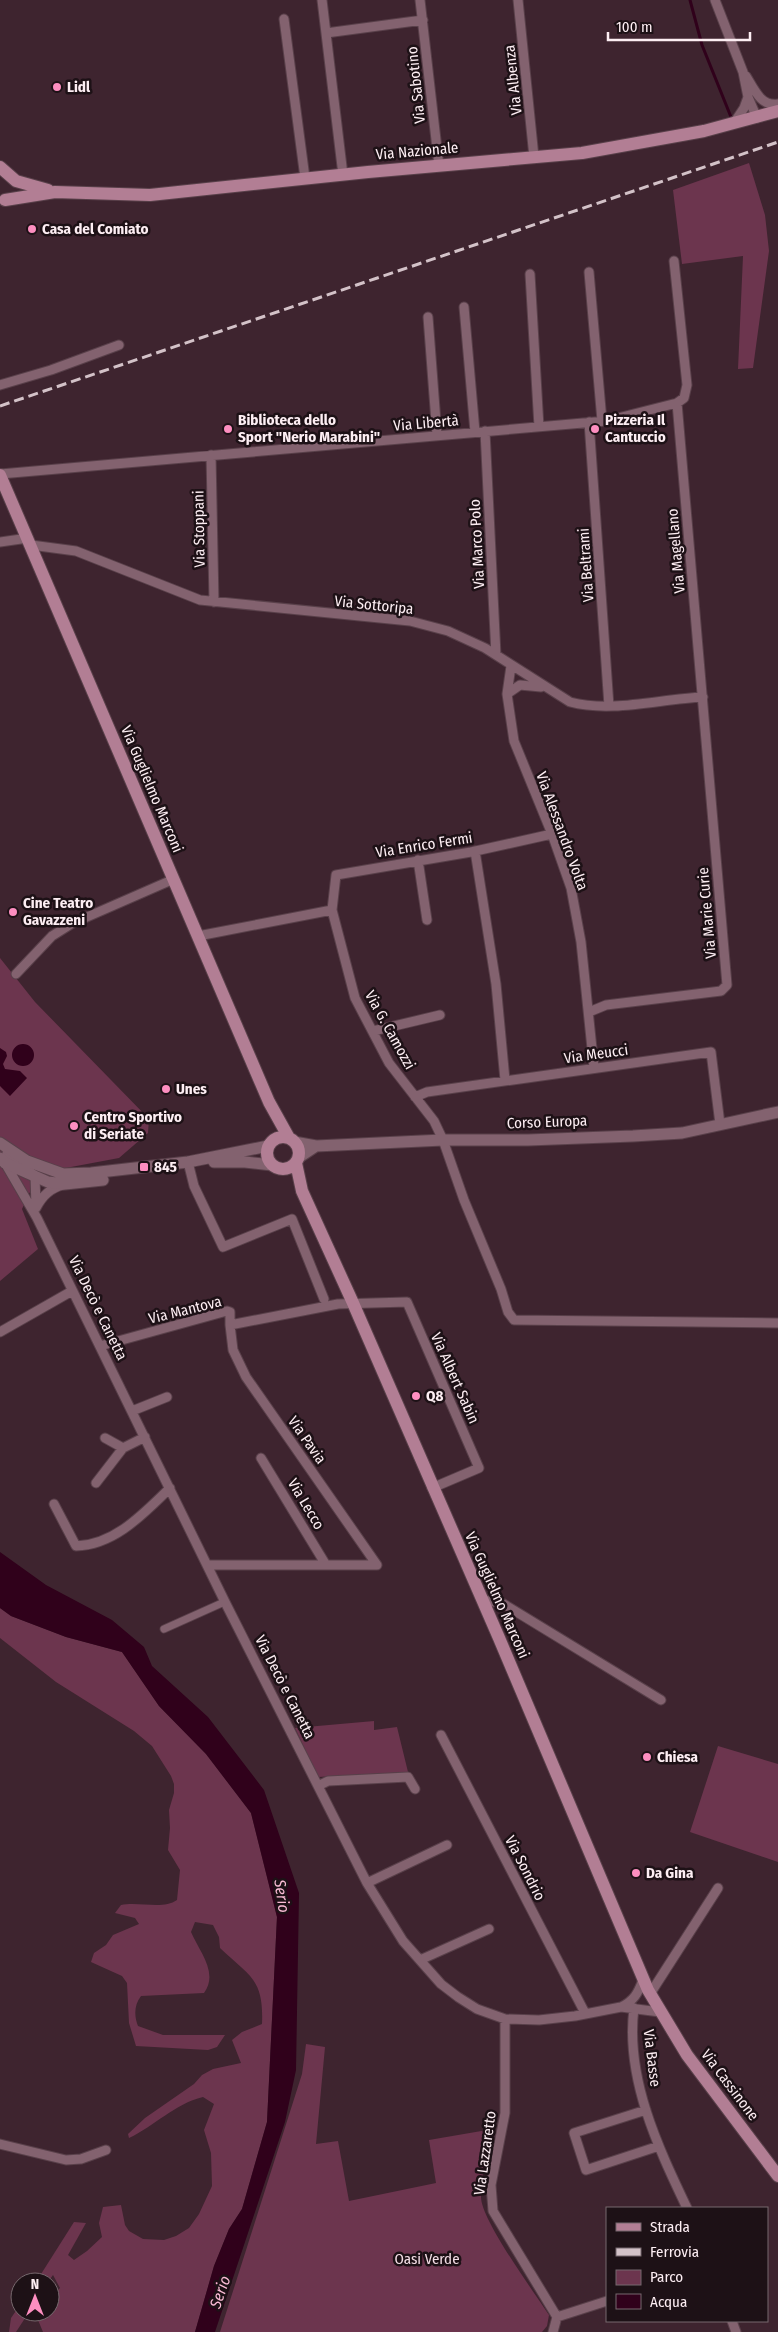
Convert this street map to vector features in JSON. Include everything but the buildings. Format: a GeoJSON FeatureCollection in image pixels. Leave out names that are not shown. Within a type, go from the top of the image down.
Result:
{"type":"FeatureCollection","features":[{"type":"Feature","properties":{"kind":"main road","name":"Via Nazionale"},"geometry":{"type":"LineString","coordinates":[[3,201],[55,192],[150,195],[305,178],[604,150],[732,125],[778,111]]}},
{"type":"Feature","properties":{"kind":"main road","name":"Via Nazionale"},"geometry":{"type":"LineString","coordinates":[[5,170],[16,181],[55,192]]}},
{"type":"Feature","properties":{"kind":"main road"},"geometry":{"type":"LineString","coordinates":[[3,201],[10,192],[12,183],[5,170]]}},
{"type":"Feature","properties":{"kind":"main road","name":"Via Guglielmo Marconi"},"geometry":{"type":"LineString","coordinates":[[0,474],[275,1115],[291,1140]]}},
{"type":"Feature","properties":{"kind":"main road"},"geometry":{"type":"LineString","coordinates":[[275,1115],[266,1155],[277,1167],[297,1161],[298,1148],[291,1140]]}},
{"type":"Feature","properties":{"kind":"main road","name":"Corso Europa"},"geometry":{"type":"LineString","coordinates":[[269,1144],[279,1137],[291,1140]]}},
{"type":"Feature","properties":{"kind":"main road","name":"Via Guglielmo Marconi"},"geometry":{"type":"LineString","coordinates":[[297,1161],[302,1191],[353,1303],[482,1600],[643,1980],[660,2012]]}},
{"type":"Feature","properties":{"kind":"main road","name":"Via Guglielmo Marconi"},"geometry":{"type":"LineString","coordinates":[[277,1167],[302,1191]]}},
{"type":"Feature","properties":{"kind":"main road","name":"Via Cassinone"},"geometry":{"type":"LineString","coordinates":[[660,2012],[687,2055],[778,2176]]}},
{"type":"Feature","properties":{"kind":"street"},"geometry":{"type":"LineString","coordinates":[[322,0],[343,175]]}},
{"type":"Feature","properties":{"kind":"street","name":"Via Sabotino"},"geometry":{"type":"LineString","coordinates":[[420,0],[439,166]]}},
{"type":"Feature","properties":{"kind":"street","name":"Via Albenza"},"geometry":{"type":"LineString","coordinates":[[518,0],[534,157]]}},
{"type":"Feature","properties":{"kind":"street"},"geometry":{"type":"LineString","coordinates":[[715,0],[743,72],[748,97],[757,118]]}},
{"type":"Feature","properties":{"kind":"street"},"geometry":{"type":"LineString","coordinates":[[284,19],[305,178]]}},
{"type":"Feature","properties":{"kind":"street"},"geometry":{"type":"LineString","coordinates":[[326,33],[422,20]]}},
{"type":"Feature","properties":{"kind":"street"},"geometry":{"type":"LineString","coordinates":[[743,72],[760,98],[772,105],[778,104]]}},
{"type":"Feature","properties":{"kind":"street"},"geometry":{"type":"LineString","coordinates":[[732,125],[744,108],[748,97]]}},
{"type":"Feature","properties":{"kind":"street"},"geometry":{"type":"LineString","coordinates":[[757,118],[760,98]]}},
{"type":"Feature","properties":{"kind":"street"},"geometry":{"type":"LineString","coordinates":[[674,261],[687,385],[684,398],[677,403]]}},
{"type":"Feature","properties":{"kind":"street"},"geometry":{"type":"LineString","coordinates":[[589,272],[602,421]]}},
{"type":"Feature","properties":{"kind":"street"},"geometry":{"type":"LineString","coordinates":[[530,274],[539,427]]}},
{"type":"Feature","properties":{"kind":"street"},"geometry":{"type":"LineString","coordinates":[[464,307],[475,432]]}},
{"type":"Feature","properties":{"kind":"street"},"geometry":{"type":"LineString","coordinates":[[428,317],[437,436]]}},
{"type":"Feature","properties":{"kind":"street"},"geometry":{"type":"LineString","coordinates":[[0,385],[51,370],[119,346]]}},
{"type":"Feature","properties":{"kind":"street","name":"Via Libertà"},"geometry":{"type":"LineString","coordinates":[[0,474],[602,421],[677,403]]}},
{"type":"Feature","properties":{"kind":"street","name":"Via Magellano"},"geometry":{"type":"LineString","coordinates":[[677,403],[703,697]]}},
{"type":"Feature","properties":{"kind":"street","name":"Via Beltrami"},"geometry":{"type":"LineString","coordinates":[[588,422],[610,706]]}},
{"type":"Feature","properties":{"kind":"street","name":"Via Marco Polo"},"geometry":{"type":"LineString","coordinates":[[485,431],[496,655]]}},
{"type":"Feature","properties":{"kind":"street","name":"Via Stoppani"},"geometry":{"type":"LineString","coordinates":[[211,455],[214,602]]}},
{"type":"Feature","properties":{"kind":"street","name":"Via Sottoripa"},"geometry":{"type":"LineString","coordinates":[[0,542],[29,542],[76,551],[200,600],[410,621],[448,631],[496,655],[545,688],[570,702],[584,706],[610,706],[703,697]]}},
{"type":"Feature","properties":{"kind":"street","name":"Via Alessandro Volta"},"geometry":{"type":"LineString","coordinates":[[511,666],[507,694],[514,741],[552,834],[571,888],[581,942],[594,1068]]}},
{"type":"Feature","properties":{"kind":"street"},"geometry":{"type":"LineString","coordinates":[[507,694],[520,686],[545,688]]}},
{"type":"Feature","properties":{"kind":"street","name":"Via Marie Curie"},"geometry":{"type":"LineString","coordinates":[[589,1012],[606,1006],[721,990],[727,985],[703,697]]}},
{"type":"Feature","properties":{"kind":"street","name":"Via Enrico Fermi"},"geometry":{"type":"LineString","coordinates":[[332,910],[336,875],[475,851],[552,834]]}},
{"type":"Feature","properties":{"kind":"street"},"geometry":{"type":"LineString","coordinates":[[475,851],[496,984],[505,1080]]}},
{"type":"Feature","properties":{"kind":"street"},"geometry":{"type":"LineString","coordinates":[[418,860],[427,920]]}},
{"type":"Feature","properties":{"kind":"street"},"geometry":{"type":"LineString","coordinates":[[16,974],[52,936],[71,924],[174,879]]}},
{"type":"Feature","properties":{"kind":"street"},"geometry":{"type":"LineString","coordinates":[[198,936],[332,910]]}},
{"type":"Feature","properties":{"kind":"street","name":"Via G. Camozzi"},"geometry":{"type":"LineString","coordinates":[[332,910],[355,998],[389,1063],[434,1121],[501,1289],[508,1312],[514,1320],[778,1323]]}},
{"type":"Feature","properties":{"kind":"street"},"geometry":{"type":"LineString","coordinates":[[373,1031],[440,1015]]}},
{"type":"Feature","properties":{"kind":"street","name":"Via Meucci"},"geometry":{"type":"LineString","coordinates":[[415,1097],[427,1092],[505,1080],[711,1052],[720,1124]]}},
{"type":"Feature","properties":{"kind":"street","name":"Corso Europa"},"geometry":{"type":"LineString","coordinates":[[291,1140],[316,1146],[443,1140],[528,1140],[682,1133],[778,1112]]}},
{"type":"Feature","properties":{"kind":"street","name":"Corso Europa"},"geometry":{"type":"LineString","coordinates":[[0,1143],[27,1161],[62,1174],[91,1174],[188,1162],[245,1162],[277,1167]]}},
{"type":"Feature","properties":{"kind":"street","name":"Corso Europa"},"geometry":{"type":"LineString","coordinates":[[188,1162],[269,1144]]}},
{"type":"Feature","properties":{"kind":"street"},"geometry":{"type":"LineString","coordinates":[[297,1161],[316,1146]]}},
{"type":"Feature","properties":{"kind":"street"},"geometry":{"type":"LineString","coordinates":[[0,1147],[34,1176]]}},
{"type":"Feature","properties":{"kind":"street","name":"Corso Europa"},"geometry":{"type":"LineString","coordinates":[[3,1160],[48,1182],[65,1184],[112,1178],[133,1168]]}},
{"type":"Feature","properties":{"kind":"street","name":"Via Decò e Canetta"},"geometry":{"type":"LineString","coordinates":[[3,1160],[37,1218],[208,1565],[224,1602],[367,1883],[404,1941],[441,1984],[458,1998],[477,2009],[505,2019],[539,2020],[621,2007],[660,2012]]}},
{"type":"Feature","properties":{"kind":"street"},"geometry":{"type":"LineString","coordinates":[[188,1162],[194,1186],[223,1247],[292,1219],[324,1299]]}},
{"type":"Feature","properties":{"kind":"street","name":"Via Decò e Canetta"},"geometry":{"type":"LineString","coordinates":[[34,1176],[37,1218]]}},
{"type":"Feature","properties":{"kind":"street"},"geometry":{"type":"LineString","coordinates":[[36,1207],[54,1187],[65,1184]]}},
{"type":"Feature","properties":{"kind":"street"},"geometry":{"type":"LineString","coordinates":[[0,1332],[72,1291]]}},
{"type":"Feature","properties":{"kind":"street","name":"Via Albert Sabin"},"geometry":{"type":"LineString","coordinates":[[353,1303],[407,1302],[479,1468],[432,1488]]}},
{"type":"Feature","properties":{"kind":"street","name":"Via Mantova"},"geometry":{"type":"LineString","coordinates":[[100,1346],[227,1310],[230,1312],[230,1325],[353,1303]]}},
{"type":"Feature","properties":{"kind":"street","name":"Via Pavia"},"geometry":{"type":"LineString","coordinates":[[230,1325],[233,1350],[246,1377],[377,1564],[326,1565]]}},
{"type":"Feature","properties":{"kind":"street"},"geometry":{"type":"LineString","coordinates":[[132,1411],[167,1397]]}},
{"type":"Feature","properties":{"kind":"street"},"geometry":{"type":"LineString","coordinates":[[96,1483],[123,1448],[145,1437]]}},
{"type":"Feature","properties":{"kind":"street"},"geometry":{"type":"LineString","coordinates":[[105,1438],[123,1448]]}},
{"type":"Feature","properties":{"kind":"street","name":"Via Lecco"},"geometry":{"type":"LineString","coordinates":[[261,1458],[326,1565]]}},
{"type":"Feature","properties":{"kind":"street"},"geometry":{"type":"LineString","coordinates":[[54,1504],[76,1546],[89,1546],[130,1527],[170,1488]]}},
{"type":"Feature","properties":{"kind":"street"},"geometry":{"type":"LineString","coordinates":[[208,1565],[326,1565]]}},
{"type":"Feature","properties":{"kind":"street"},"geometry":{"type":"LineString","coordinates":[[482,1600],[502,1603],[661,1700]]}},
{"type":"Feature","properties":{"kind":"street"},"geometry":{"type":"LineString","coordinates":[[164,1629],[224,1602]]}},
{"type":"Feature","properties":{"kind":"street","name":"Via Sondrio"},"geometry":{"type":"LineString","coordinates":[[441,1735],[585,2013]]}},
{"type":"Feature","properties":{"kind":"street"},"geometry":{"type":"LineString","coordinates":[[318,1786],[328,1782],[408,1777],[415,1789]]}},
{"type":"Feature","properties":{"kind":"street"},"geometry":{"type":"LineString","coordinates":[[367,1883],[447,1845]]}},
{"type":"Feature","properties":{"kind":"street"},"geometry":{"type":"LineString","coordinates":[[650,1994],[718,1888]]}},
{"type":"Feature","properties":{"kind":"street"},"geometry":{"type":"LineString","coordinates":[[420,1960],[489,1929]]}},
{"type":"Feature","properties":{"kind":"street"},"geometry":{"type":"LineString","coordinates":[[621,2007],[631,2002],[636,1996],[643,1980]]}},
{"type":"Feature","properties":{"kind":"street","name":"Via Basse"},"geometry":{"type":"LineString","coordinates":[[634,2008],[634,2049],[646,2110],[659,2146],[687,2207]]}},
{"type":"Feature","properties":{"kind":"street","name":"Via Lazzaretto"},"geometry":{"type":"LineString","coordinates":[[505,2019],[505,2113],[491,2185],[493,2211],[557,2317]]}},
{"type":"Feature","properties":{"kind":"street","name":"Via Basse"},"geometry":{"type":"LineString","coordinates":[[646,2110],[574,2134],[586,2170],[659,2146]]}},
{"type":"Feature","properties":{"kind":"street"},"geometry":{"type":"LineString","coordinates":[[0,2144],[66,2160],[81,2159],[106,2150]]}},
{"type":"Feature","properties":{"kind":"street"},"geometry":{"type":"LineString","coordinates":[[553,2332],[557,2317],[606,2301]]}},
{"type":"Feature","properties":{"kind":"green space"},"geometry":{"type":"Polygon","coordinates":[[[749,163],[765,215],[769,251],[753,368],[738,369],[743,256],[682,264],[673,190],[749,163]]]}},
{"type":"Feature","properties":{"kind":"green space","name":"Centro Sportivo di Seriate"},"geometry":{"type":"Polygon","coordinates":[[[0,958],[35,1002],[149,1119],[148,1133],[119,1158],[39,1173],[22,1209],[38,1249],[0,1281],[0,958]]]}},
{"type":"Feature","properties":{"kind":"green space"},"geometry":{"type":"Polygon","coordinates":[[[0,1608],[11,1616],[66,1637],[122,1652],[159,1706],[206,1754],[251,1813],[277,1917],[267,2122],[242,2209],[229,2229],[214,2266],[195,2332],[43,2332],[39,2322],[60,2322],[60,2272],[42,2272],[74,2222],[86,2223],[68,2255],[74,2260],[102,2237],[99,2223],[103,2207],[121,2205],[125,2225],[129,2231],[143,2239],[164,2240],[176,2236],[189,2228],[199,2214],[212,2186],[211,2153],[204,2130],[214,2104],[203,2097],[193,2100],[129,2138],[128,2134],[145,2118],[194,2084],[202,2075],[213,2069],[241,2063],[232,2040],[242,2032],[262,2024],[260,1997],[253,1979],[220,1948],[219,1937],[213,1925],[195,1922],[191,1932],[209,1970],[208,1985],[204,1993],[141,1996],[135,2014],[138,2026],[163,2035],[225,2035],[217,2047],[208,2050],[136,2046],[129,2023],[127,1983],[122,1976],[91,1962],[94,1953],[106,1945],[113,1935],[139,1924],[135,1918],[115,1913],[121,1905],[158,1905],[177,1900],[180,1870],[168,1850],[169,1810],[174,1793],[174,1784],[152,1746],[134,1731],[56,1682],[0,1638],[0,1608]]]}},
{"type":"Feature","properties":{"kind":"green space"},"geometry":{"type":"Polygon","coordinates":[[[374,1721],[374,1730],[397,1727],[408,1772],[318,1777],[295,1728],[374,1721]]]}},
{"type":"Feature","properties":{"kind":"green space"},"geometry":{"type":"Polygon","coordinates":[[[718,1746],[778,1764],[778,1862],[690,1832],[718,1746]]]}},
{"type":"Feature","properties":{"kind":"green space","name":"Oasi Verde"},"geometry":{"type":"Polygon","coordinates":[[[306,2044],[325,2047],[316,2144],[338,2141],[349,2201],[436,2183],[429,2140],[493,2129],[482,2180],[481,2197],[483,2208],[521,2274],[549,2315],[547,2326],[542,2332],[220,2332],[302,2074],[306,2044]]]}},
{"type":"Feature","properties":{"kind":"green space"},"geometry":{"type":"Polygon","coordinates":[[[10,2322],[22,2322],[16,2332],[9,2332],[10,2322]]]}},
{"type":"Feature","properties":{"kind":"water"},"geometry":{"type":"Polygon","coordinates":[[[23,1044],[31,1047],[34,1055],[31,1063],[23,1066],[15,1063],[12,1055],[15,1047],[23,1044]]]}},
{"type":"Feature","properties":{"kind":"water"},"geometry":{"type":"Polygon","coordinates":[[[0,1048],[6,1052],[7,1056],[3,1064],[5,1069],[20,1071],[27,1078],[10,1096],[0,1086],[0,1048]]]}},
{"type":"Feature","properties":{"kind":"water","name":"Serio"},"geometry":{"type":"Polygon","coordinates":[[[0,1552],[46,1585],[112,1620],[144,1647],[152,1666],[208,1717],[264,1790],[299,1893],[296,2070],[285,2122],[215,2332],[195,2332],[214,2266],[229,2229],[242,2209],[267,2122],[277,1917],[251,1813],[206,1754],[159,1706],[122,1652],[66,1637],[11,1616],[0,1608],[0,1552]]]}},
{"type":"Feature","properties":{"kind":"waterway"},"geometry":{"type":"LineString","coordinates":[[690,0],[702,45],[731,117]]}},
{"type":"Feature","properties":{"kind":"railway"},"geometry":{"type":"LineString","coordinates":[[0,406],[778,142]]}},
{"type":"Feature","properties":{"kind":"place","name":"Lidl"},"geometry":{"type":"Point","coordinates":[57,87]}},
{"type":"Feature","properties":{"kind":"place","name":"Casa del Comiato"},"geometry":{"type":"Point","coordinates":[32,229]}},
{"type":"Feature","properties":{"kind":"place","name":"Biblioteca dello Sport \"Nerio Marabini\""},"geometry":{"type":"Point","coordinates":[228,429]}},
{"type":"Feature","properties":{"kind":"place","name":"Pizzeria Il Cantuccio"},"geometry":{"type":"Point","coordinates":[595,429]}},
{"type":"Feature","properties":{"kind":"place","name":"Cine Teatro Gavazzeni"},"geometry":{"type":"Point","coordinates":[13,912]}},
{"type":"Feature","properties":{"kind":"place","name":"Unes"},"geometry":{"type":"Point","coordinates":[166,1089]}},
{"type":"Feature","properties":{"kind":"place","name":"Centro Sportivo di Seriate"},"geometry":{"type":"Point","coordinates":[74,1126]}},
{"type":"Feature","properties":{"kind":"place","name":"845"},"geometry":{"type":"Point","coordinates":[144,1167]}},
{"type":"Feature","properties":{"kind":"place","name":"Q8"},"geometry":{"type":"Point","coordinates":[416,1396]}},
{"type":"Feature","properties":{"kind":"place","name":"Chiesa"},"geometry":{"type":"Point","coordinates":[647,1757]}},
{"type":"Feature","properties":{"kind":"place","name":"Da Gina"},"geometry":{"type":"Point","coordinates":[636,1873]}}]}
